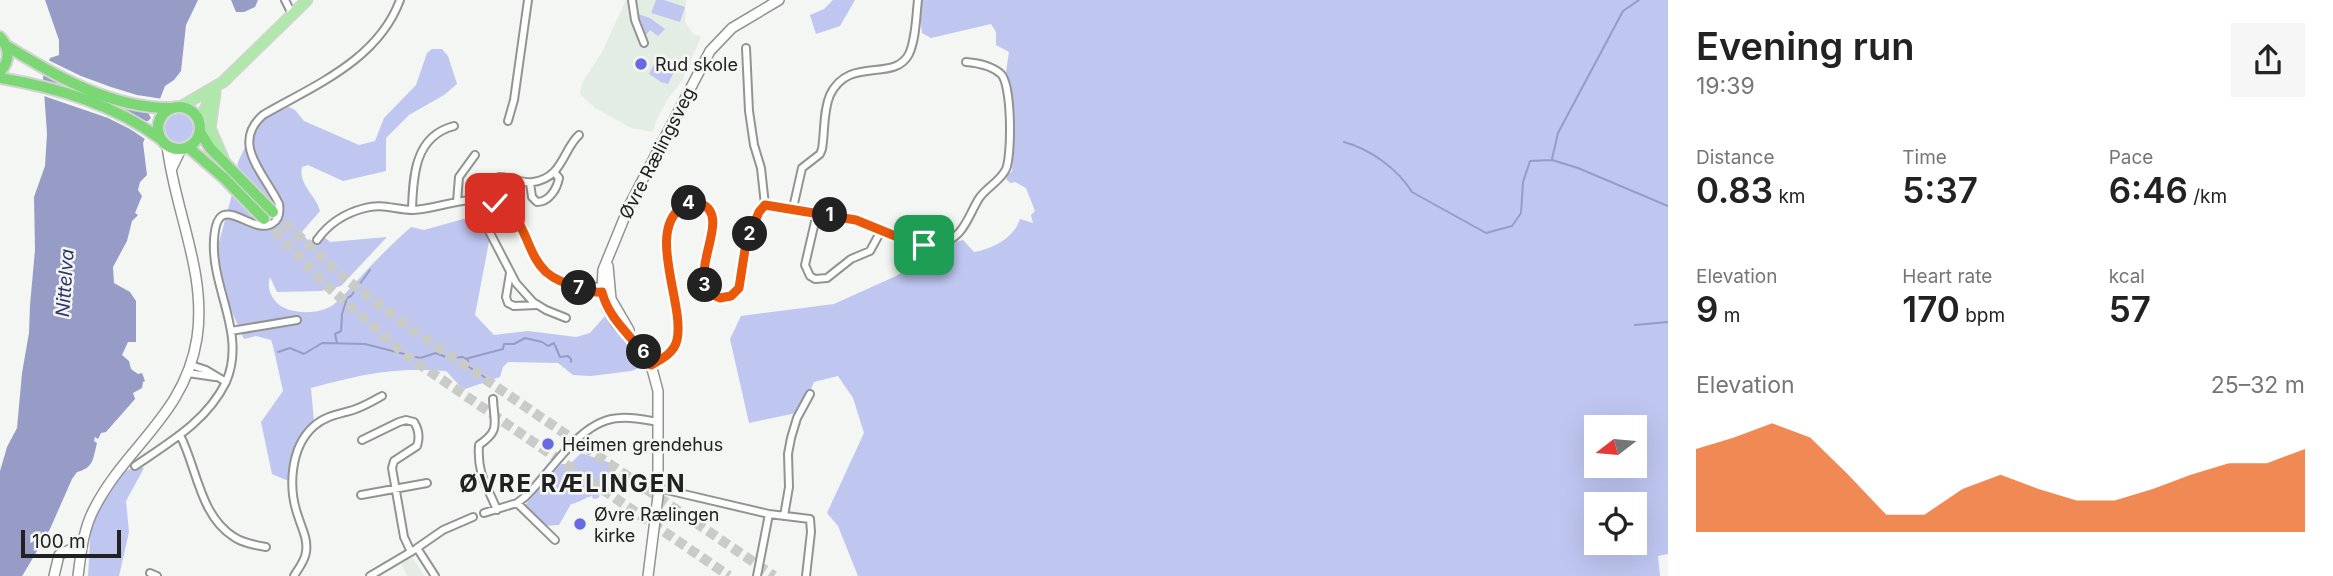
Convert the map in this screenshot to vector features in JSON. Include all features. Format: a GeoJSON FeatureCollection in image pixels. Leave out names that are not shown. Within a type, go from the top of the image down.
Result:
{"type":"FeatureCollection","features":[{"type":"Feature","properties":{"kind":"highway"},"geometry":{"type":"LineString","coordinates":[[0,78],[35,84],[110,109],[135,121],[161,140],[184,148],[269,216],[210,148],[189,110],[124,101],[77,85],[36,64],[2,39]]}},
{"type":"Feature","properties":{"kind":"highway"},"geometry":{"type":"LineString","coordinates":[[0,72],[8,60],[2,39]]}},
{"type":"Feature","properties":{"kind":"highway"},"geometry":{"type":"LineString","coordinates":[[161,140],[160,121],[172,108]]}},
{"type":"Feature","properties":{"kind":"highway"},"geometry":{"type":"LineString","coordinates":[[184,148],[195,142],[199,126]]}},
{"type":"Feature","properties":{"kind":"main road","name":"Øvre Rælingsveg"},"geometry":{"type":"LineString","coordinates":[[648,576],[658,488],[658,384],[651,365],[639,346],[613,318],[604,289],[608,260],[630,204],[710,51],[732,28],[779,0]]}},
{"type":"Feature","properties":{"kind":"main road"},"geometry":{"type":"LineString","coordinates":[[199,126],[222,82],[298,5]]}},
{"type":"Feature","properties":{"kind":"main road"},"geometry":{"type":"LineString","coordinates":[[172,108],[222,82]]}},
{"type":"Feature","properties":{"kind":"main road"},"geometry":{"type":"LineString","coordinates":[[215,93],[210,128],[226,165]]}},
{"type":"Feature","properties":{"kind":"main road"},"geometry":{"type":"LineString","coordinates":[[78,576],[89,519],[100,498],[170,409],[190,369],[198,329],[198,291],[171,170],[161,140]]}},
{"type":"Feature","properties":{"kind":"main road"},"geometry":{"type":"LineString","coordinates":[[171,170],[184,148]]}},
{"type":"Feature","properties":{"kind":"main road"},"geometry":{"type":"LineString","coordinates":[[54,576],[59,555],[69,550],[82,550]]}},
{"type":"Feature","properties":{"kind":"street"},"geometry":{"type":"LineString","coordinates":[[285,0],[298,5]]}},
{"type":"Feature","properties":{"kind":"street"},"geometry":{"type":"LineString","coordinates":[[135,466],[180,435],[207,411],[226,382],[233,355],[231,331],[216,271],[216,226],[221,217],[229,214],[239,216],[257,226],[267,226],[277,219],[280,210],[276,197],[248,146],[254,124],[263,115],[345,67],[365,52],[383,32],[400,0]]}},
{"type":"Feature","properties":{"kind":"street"},"geometry":{"type":"LineString","coordinates":[[508,121],[514,100],[528,0]]}},
{"type":"Feature","properties":{"kind":"street"},"geometry":{"type":"LineString","coordinates":[[632,0],[635,20],[644,43]]}},
{"type":"Feature","properties":{"kind":"street"},"geometry":{"type":"LineString","coordinates":[[793,208],[802,168],[822,149],[826,107],[831,93],[848,75],[889,68],[905,59],[912,41],[918,0]]}},
{"type":"Feature","properties":{"kind":"street"},"geometry":{"type":"LineString","coordinates":[[651,365],[669,353],[677,339],[678,319],[667,236],[675,214],[685,205],[696,202],[707,207],[713,226],[704,281],[708,291],[714,296],[725,298],[735,294],[739,288],[746,243],[759,212],[765,205],[763,179],[749,111],[746,48]]}},
{"type":"Feature","properties":{"kind":"street"},"geometry":{"type":"LineString","coordinates":[[765,205],[856,220],[917,244],[933,245],[962,230],[981,196],[1003,173],[1008,157],[1007,87],[995,70],[966,62]]}},
{"type":"Feature","properties":{"kind":"street"},"geometry":{"type":"LineString","coordinates":[[412,210],[413,182],[421,152],[440,130],[454,126]]}},
{"type":"Feature","properties":{"kind":"street"},"geometry":{"type":"LineString","coordinates":[[566,318],[537,305],[525,295],[510,274],[489,231],[492,187],[499,177],[530,183],[543,179],[554,172],[564,160],[579,135]]}},
{"type":"Feature","properties":{"kind":"street"},"geometry":{"type":"LineString","coordinates":[[457,202],[460,177],[475,155]]}},
{"type":"Feature","properties":{"kind":"street"},"geometry":{"type":"LineString","coordinates":[[530,183],[532,197],[537,202],[543,202],[558,183],[559,178],[554,172]]}},
{"type":"Feature","properties":{"kind":"street"},"geometry":{"type":"LineString","coordinates":[[317,240],[332,223],[363,208],[382,205],[412,210],[457,202],[492,202],[513,214],[520,223],[546,272],[557,280],[575,286],[604,289]]}},
{"type":"Feature","properties":{"kind":"street"},"geometry":{"type":"LineString","coordinates":[[817,213],[805,265],[806,271],[815,279],[821,280],[833,275],[851,259],[870,251],[882,229]]}},
{"type":"Feature","properties":{"kind":"street"},"geometry":{"type":"LineString","coordinates":[[510,274],[506,297],[508,303],[514,306],[537,305]]}},
{"type":"Feature","properties":{"kind":"street"},"geometry":{"type":"LineString","coordinates":[[231,331],[297,320]]}},
{"type":"Feature","properties":{"kind":"street"},"geometry":{"type":"LineString","coordinates":[[190,369],[226,382]]}},
{"type":"Feature","properties":{"kind":"street"},"geometry":{"type":"LineString","coordinates":[[784,516],[789,487],[788,454],[791,438],[797,418],[810,394]]}},
{"type":"Feature","properties":{"kind":"street"},"geometry":{"type":"LineString","coordinates":[[294,576],[307,549],[306,537],[297,515],[293,480],[296,458],[304,440],[315,424],[356,410],[382,396]]}},
{"type":"Feature","properties":{"kind":"street"},"geometry":{"type":"LineString","coordinates":[[493,399],[494,433],[479,445],[479,454],[483,482],[497,510]]}},
{"type":"Feature","properties":{"kind":"street"},"geometry":{"type":"LineString","coordinates":[[484,513],[517,503],[534,488],[577,439],[593,426],[620,418],[659,422]]}},
{"type":"Feature","properties":{"kind":"street"},"geometry":{"type":"LineString","coordinates":[[362,440],[398,422],[414,422],[419,436],[417,446],[392,465],[404,537],[435,576]]}},
{"type":"Feature","properties":{"kind":"street"},"geometry":{"type":"LineString","coordinates":[[180,435],[193,463],[199,491],[224,528],[236,538],[266,547]]}},
{"type":"Feature","properties":{"kind":"street"},"geometry":{"type":"LineString","coordinates":[[361,495],[427,483]]}},
{"type":"Feature","properties":{"kind":"street"},"geometry":{"type":"LineString","coordinates":[[658,488],[769,514],[810,519],[806,576]]}},
{"type":"Feature","properties":{"kind":"street"},"geometry":{"type":"LineString","coordinates":[[517,503],[555,540]]}},
{"type":"Feature","properties":{"kind":"street"},"geometry":{"type":"LineString","coordinates":[[757,576],[769,514]]}},
{"type":"Feature","properties":{"kind":"street"},"geometry":{"type":"LineString","coordinates":[[370,576],[443,530],[473,517]]}},
{"type":"Feature","properties":{"kind":"street"},"geometry":{"type":"LineString","coordinates":[[150,572],[158,576]]}},
{"type":"Feature","properties":{"kind":"shaded area","name":"Rud skole"},"geometry":{"type":"Polygon","coordinates":[[[626,0],[686,0],[685,22],[693,34],[701,37],[683,79],[668,99],[653,132],[631,128],[595,108],[580,94],[582,83],[601,54],[626,0]]]}},
{"type":"Feature","properties":{"kind":"shaded area"},"geometry":{"type":"Polygon","coordinates":[[[656,0],[685,7],[680,22],[651,13],[656,0]]]}},
{"type":"Feature","properties":{"kind":"shaded area"},"geometry":{"type":"Polygon","coordinates":[[[833,0],[855,0],[840,26],[816,34],[810,15],[824,9],[833,0]]]}},
{"type":"Feature","properties":{"kind":"shaded area"},"geometry":{"type":"Polygon","coordinates":[[[918,0],[1668,0],[1668,554],[1658,556],[1660,576],[858,576],[838,526],[827,513],[864,433],[853,398],[838,376],[814,382],[801,412],[749,423],[730,339],[741,316],[834,304],[896,276],[909,268],[925,250],[963,240],[974,252],[1008,237],[1020,219],[1033,223],[1031,215],[1035,211],[1026,188],[1006,179],[1007,174],[1012,172],[1014,137],[1011,88],[1006,72],[1009,52],[996,45],[996,32],[991,24],[931,38],[922,33],[918,0]]]}},
{"type":"Feature","properties":{"kind":"shaded area"},"geometry":{"type":"Polygon","coordinates":[[[638,14],[650,18],[665,29],[658,36],[650,30],[646,35],[638,14]]]}},
{"type":"Feature","properties":{"kind":"shaded area"},"geometry":{"type":"Polygon","coordinates":[[[432,49],[442,49],[448,56],[457,84],[444,95],[409,115],[386,138],[386,171],[343,181],[308,165],[302,167],[305,185],[320,211],[301,233],[310,242],[319,232],[330,242],[387,237],[341,286],[321,291],[277,292],[270,277],[269,287],[276,302],[288,309],[304,312],[327,308],[341,298],[411,227],[424,230],[474,216],[480,201],[496,205],[475,315],[494,335],[528,331],[576,337],[590,333],[613,307],[643,357],[645,366],[631,371],[591,376],[573,375],[558,363],[508,362],[500,377],[465,389],[446,371],[427,370],[378,373],[311,388],[314,422],[297,450],[292,480],[286,480],[272,474],[261,422],[283,391],[273,346],[271,340],[256,336],[244,339],[227,301],[219,272],[218,246],[237,176],[238,162],[262,119],[289,107],[304,121],[359,145],[375,141],[384,118],[416,85],[427,53],[432,49]]]}},
{"type":"Feature","properties":{"kind":"shaded area"},"geometry":{"type":"Polygon","coordinates":[[[657,58],[676,68],[668,84],[649,74],[657,58]]]}},
{"type":"Feature","properties":{"kind":"shaded area"},"geometry":{"type":"Polygon","coordinates":[[[179,114],[189,118],[193,128],[189,138],[179,142],[169,138],[165,128],[169,118],[179,114]]]}},
{"type":"Feature","properties":{"kind":"shaded area"},"geometry":{"type":"Polygon","coordinates":[[[581,453],[617,465],[612,476],[602,476],[599,498],[593,499],[592,496],[571,504],[559,525],[543,526],[525,505],[561,464],[570,464],[581,453]]]}},
{"type":"Feature","properties":{"kind":"shaded area"},"geometry":{"type":"Polygon","coordinates":[[[136,467],[144,468],[126,501],[129,532],[119,576],[88,576],[91,523],[113,480],[136,467]]]}},
{"type":"Feature","properties":{"kind":"shaded area"},"geometry":{"type":"Polygon","coordinates":[[[413,558],[424,576],[407,576],[401,563],[413,558]]]}},
{"type":"Feature","properties":{"kind":"water","name":"Nittelva"},"geometry":{"type":"Polygon","coordinates":[[[45,0],[198,0],[186,25],[181,71],[165,86],[143,143],[147,175],[140,182],[138,190],[142,196],[135,213],[138,215],[132,221],[127,241],[113,267],[114,283],[130,292],[136,301],[136,342],[128,342],[122,355],[129,361],[131,369],[138,374],[142,373],[145,381],[142,388],[133,393],[135,399],[106,432],[101,433],[98,439],[95,437],[94,441],[97,443],[92,462],[72,479],[50,529],[22,576],[0,576],[0,471],[7,447],[17,428],[29,333],[35,250],[34,197],[45,166],[47,134],[43,77],[50,58],[59,55],[59,40],[45,0]]]}},
{"type":"Feature","properties":{"kind":"water"},"geometry":{"type":"Polygon","coordinates":[[[231,0],[258,0],[255,7],[236,12],[231,0]]]}},
{"type":"Feature","properties":{"kind":"pier"},"geometry":{"type":"Polygon","coordinates":[[[46,59],[111,87],[163,99],[148,141],[108,118],[41,95],[40,81],[94,98],[144,121],[151,118],[147,111],[41,72],[46,59]]]}},
{"type":"Feature","properties":{"kind":"waterway"},"geometry":{"type":"LineString","coordinates":[[1552,159],[1558,133],[1623,11],[1639,0]]}},
{"type":"Feature","properties":{"kind":"waterway"},"geometry":{"type":"LineString","coordinates":[[1344,142],[1382,161],[1399,175],[1412,192],[1486,233],[1512,226],[1521,213],[1523,182],[1530,161],[1552,160],[1578,168],[1668,206]]}},
{"type":"Feature","properties":{"kind":"waterway"},"geometry":{"type":"LineString","coordinates":[[337,343],[335,334],[341,331],[347,298],[370,270]]}},
{"type":"Feature","properties":{"kind":"waterway"},"geometry":{"type":"LineString","coordinates":[[1635,325],[1668,322]]}},
{"type":"Feature","properties":{"kind":"waterway"},"geometry":{"type":"LineString","coordinates":[[465,359],[503,349],[504,344],[514,344],[525,338],[548,346],[554,343],[560,357],[568,356],[571,362]]}},
{"type":"Feature","properties":{"kind":"waterway"},"geometry":{"type":"LineString","coordinates":[[278,352],[290,348],[304,354],[322,343],[365,344],[420,358],[436,353],[448,358],[462,357],[468,360],[469,367],[492,382]]}},
{"type":"Feature","properties":{"kind":"tunnel"},"geometry":{"type":"LineString","coordinates":[[273,212],[342,276],[407,326],[774,576]]}},
{"type":"Feature","properties":{"kind":"tunnel"},"geometry":{"type":"LineString","coordinates":[[264,219],[327,286],[406,355],[729,576]]}},
{"type":"Feature","properties":{"kind":"place","name":"Rud skole"},"geometry":{"type":"Point","coordinates":[641,64]}},
{"type":"Feature","properties":{"kind":"place","name":"Heimen grendehus"},"geometry":{"type":"Point","coordinates":[548,444]}},
{"type":"Feature","properties":{"kind":"place","name":"Øvre Rælingen kirke"},"geometry":{"type":"Point","coordinates":[580,524]}},
{"type":"Feature","properties":{"kind":"district","name":"ØVRE RÆLINGEN"},"geometry":{"type":"Point","coordinates":[573,483]}},
{"type":"Feature","properties":{"kind":"route"},"geometry":{"type":"LineString","coordinates":[[495,203],[505,207],[520,223],[546,272],[585,290],[602,292],[613,318],[639,346],[651,365],[669,353],[677,339],[678,319],[671,282],[667,230],[679,209],[685,205],[696,202],[707,207],[710,213],[713,226],[704,281],[708,291],[720,298],[735,294],[739,288],[746,243],[759,212],[765,205],[841,216],[924,245]]}}]}
